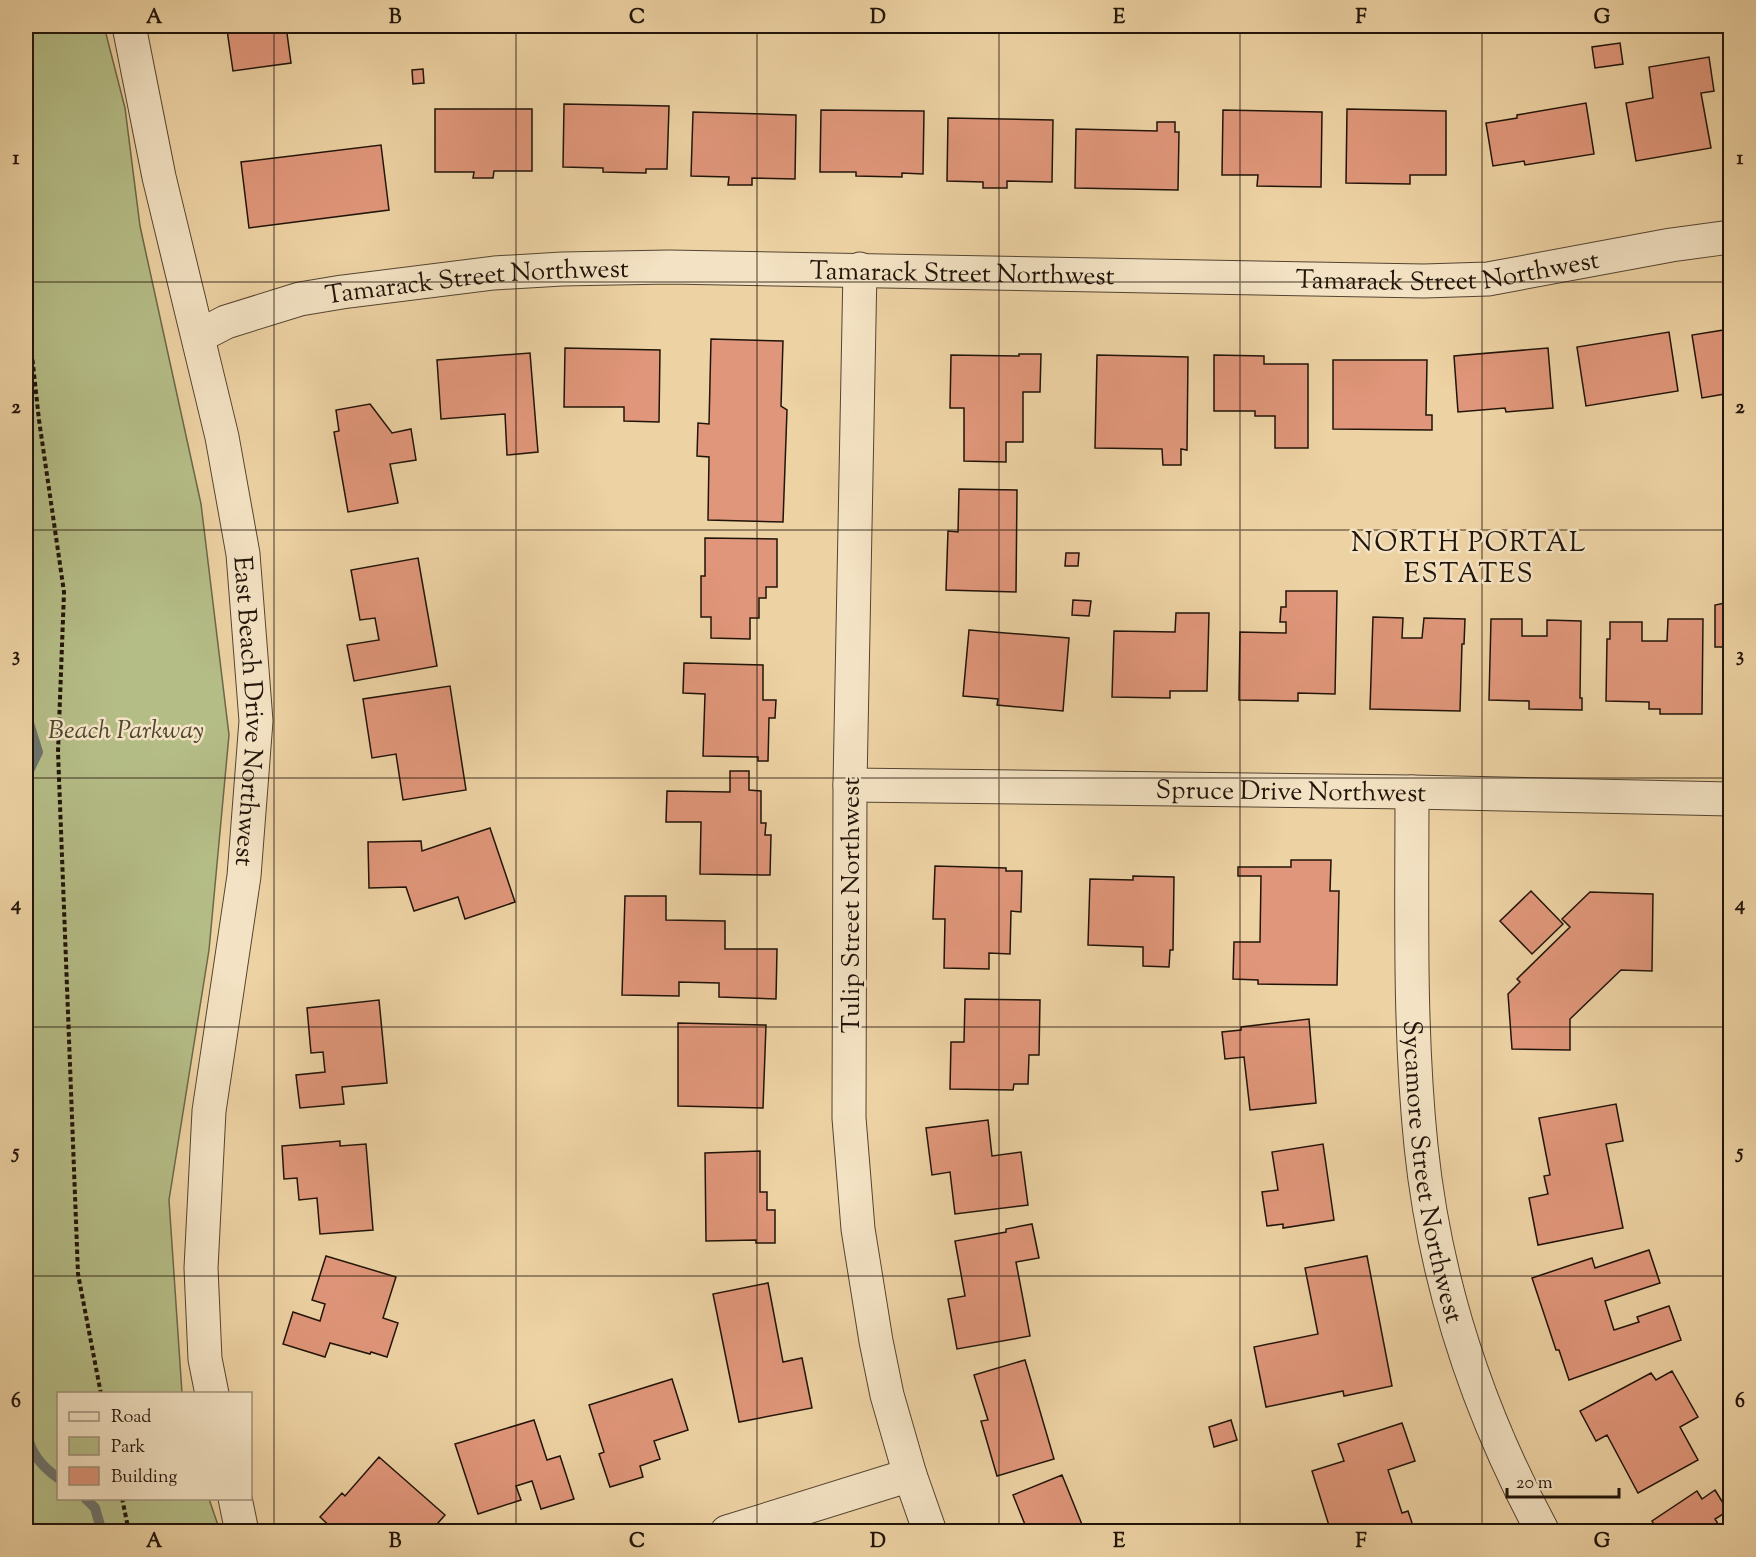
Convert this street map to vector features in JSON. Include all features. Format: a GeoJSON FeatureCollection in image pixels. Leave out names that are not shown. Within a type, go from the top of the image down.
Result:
{"type":"FeatureCollection","features":[{"type":"Feature","properties":{"kind":"street","name":"East Beach Drive Northwest"},"geometry":{"type":"LineString","coordinates":[[129,26],[159,177],[222,437],[243,554],[255,722],[244,876],[209,1111],[201,1268],[205,1359],[212,1392]]}},
{"type":"Feature","properties":{"kind":"street","name":"Tamarack Street Northwest"},"geometry":{"type":"LineString","coordinates":[[199,336],[226,322],[300,299],[494,273],[669,267],[1445,281],[1488,279],[1671,245],[1731,237]]}},
{"type":"Feature","properties":{"kind":"street","name":"Tulip Street Northwest"},"geometry":{"type":"LineString","coordinates":[[860,269],[850,785],[849,1118],[860,1240],[876,1341],[887,1395],[910,1475],[930,1532]]}},
{"type":"Feature","properties":{"kind":"street","name":"Spruce Drive Northwest"},"geometry":{"type":"LineString","coordinates":[[850,785],[1412,792],[1731,800]]}},
{"type":"Feature","properties":{"kind":"street","name":"Sycamore Street Northwest"},"geometry":{"type":"LineString","coordinates":[[1412,792],[1413,998],[1417,1101],[1421,1147],[1433,1227],[1454,1318],[1474,1377],[1513,1473],[1543,1532]]}},
{"type":"Feature","properties":{"kind":"street"},"geometry":{"type":"LineString","coordinates":[[727,1532],[910,1475]]}},
{"type":"Feature","properties":{"kind":"street"},"geometry":{"type":"LineString","coordinates":[[235,1500],[242,1532]]}},
{"type":"Feature","properties":{"kind":"path"},"geometry":{"type":"LineString","coordinates":[[26,183],[29,194],[26,212]]}},
{"type":"Feature","properties":{"kind":"path"},"geometry":{"type":"LineString","coordinates":[[26,300],[39,420],[64,592],[58,752],[78,1274],[101,1392]]}},
{"type":"Feature","properties":{"kind":"path"},"geometry":{"type":"LineString","coordinates":[[122,1500],[129,1532]]}},
{"type":"Feature","properties":{"kind":"green space","name":"Beach Parkway"},"geometry":{"type":"Polygon","coordinates":[[[26,26],[104,26],[125,108],[140,226],[201,504],[229,735],[209,950],[169,1200],[182,1392],[57,1392],[57,1500],[209,1500],[220,1531],[26,1531],[26,26]]]}},
{"type":"Feature","properties":{"kind":"building"},"geometry":{"type":"Polygon","coordinates":[[[232,26],[286,26],[291,63],[233,71],[227,30],[232,30],[232,26]]]}},
{"type":"Feature","properties":{"kind":"building"},"geometry":{"type":"Polygon","coordinates":[[[1620,43],[1623,64],[1595,68],[1592,47],[1620,43]]]}},
{"type":"Feature","properties":{"kind":"building"},"geometry":{"type":"Polygon","coordinates":[[[1709,57],[1714,91],[1701,93],[1711,148],[1636,161],[1626,103],[1653,98],[1649,67],[1709,57]]]}},
{"type":"Feature","properties":{"kind":"building"},"geometry":{"type":"Polygon","coordinates":[[[423,69],[424,83],[413,84],[412,70],[423,69]]]}},
{"type":"Feature","properties":{"kind":"building"},"geometry":{"type":"Polygon","coordinates":[[[1586,103],[1594,154],[1525,165],[1524,161],[1493,166],[1486,123],[1586,103]]]}},
{"type":"Feature","properties":{"kind":"building"},"geometry":{"type":"Polygon","coordinates":[[[564,104],[669,106],[667,169],[646,169],[646,173],[603,172],[603,168],[563,167],[564,104]]]}},
{"type":"Feature","properties":{"kind":"building"},"geometry":{"type":"Polygon","coordinates":[[[435,109],[532,109],[532,171],[494,171],[493,178],[473,178],[474,172],[435,172],[435,109]]]}},
{"type":"Feature","properties":{"kind":"building"},"geometry":{"type":"Polygon","coordinates":[[[1347,109],[1446,111],[1446,175],[1410,175],[1410,184],[1346,183],[1347,109]]]}},
{"type":"Feature","properties":{"kind":"building"},"geometry":{"type":"Polygon","coordinates":[[[821,110],[924,111],[923,174],[902,173],[902,177],[856,176],[856,172],[820,172],[821,110]]]}},
{"type":"Feature","properties":{"kind":"building"},"geometry":{"type":"Polygon","coordinates":[[[1223,110],[1322,112],[1321,187],[1257,186],[1258,175],[1222,175],[1223,110]]]}},
{"type":"Feature","properties":{"kind":"building"},"geometry":{"type":"Polygon","coordinates":[[[693,112],[796,115],[795,179],[752,178],[752,185],[728,185],[729,177],[691,176],[693,112]]]}},
{"type":"Feature","properties":{"kind":"building"},"geometry":{"type":"Polygon","coordinates":[[[948,118],[1053,120],[1052,182],[1007,181],[1007,188],[983,188],[983,182],[947,181],[948,118]]]}},
{"type":"Feature","properties":{"kind":"building"},"geometry":{"type":"Polygon","coordinates":[[[1157,122],[1175,122],[1175,132],[1179,132],[1178,190],[1075,188],[1076,129],[1157,131],[1157,122]]]}},
{"type":"Feature","properties":{"kind":"building"},"geometry":{"type":"Polygon","coordinates":[[[381,145],[389,210],[249,228],[241,162],[381,145]]]}},
{"type":"Feature","properties":{"kind":"building"},"geometry":{"type":"Polygon","coordinates":[[[1730,329],[1730,393],[1702,398],[1692,335],[1730,329]]]}},
{"type":"Feature","properties":{"kind":"building"},"geometry":{"type":"Polygon","coordinates":[[[1669,332],[1678,391],[1586,406],[1577,347],[1669,332]]]}},
{"type":"Feature","properties":{"kind":"building"},"geometry":{"type":"Polygon","coordinates":[[[711,339],[783,341],[781,406],[787,410],[783,522],[708,520],[709,457],[697,456],[698,423],[709,424],[711,339]]]}},
{"type":"Feature","properties":{"kind":"building"},"geometry":{"type":"Polygon","coordinates":[[[565,348],[660,350],[659,422],[624,421],[624,407],[564,407],[565,348]]]}},
{"type":"Feature","properties":{"kind":"building"},"geometry":{"type":"Polygon","coordinates":[[[1548,348],[1553,408],[1506,412],[1505,408],[1458,412],[1454,356],[1548,348]]]}},
{"type":"Feature","properties":{"kind":"building"},"geometry":{"type":"Polygon","coordinates":[[[530,353],[538,452],[507,455],[505,414],[441,419],[437,360],[530,353]]]}},
{"type":"Feature","properties":{"kind":"building"},"geometry":{"type":"Polygon","coordinates":[[[1019,354],[1041,354],[1040,392],[1023,392],[1023,442],[1006,442],[1006,462],[964,461],[964,408],[950,408],[951,355],[1019,356],[1019,354]]]}},
{"type":"Feature","properties":{"kind":"building"},"geometry":{"type":"Polygon","coordinates":[[[1097,355],[1188,357],[1187,450],[1181,449],[1181,465],[1163,465],[1162,449],[1095,448],[1097,355]]]}},
{"type":"Feature","properties":{"kind":"building"},"geometry":{"type":"Polygon","coordinates":[[[1214,355],[1264,356],[1264,364],[1308,364],[1308,448],[1275,448],[1275,416],[1255,416],[1255,411],[1214,411],[1214,355]]]}},
{"type":"Feature","properties":{"kind":"building"},"geometry":{"type":"Polygon","coordinates":[[[1333,360],[1427,360],[1426,415],[1432,415],[1432,430],[1333,429],[1333,360]]]}},
{"type":"Feature","properties":{"kind":"building"},"geometry":{"type":"Polygon","coordinates":[[[370,404],[392,433],[411,429],[416,460],[390,464],[398,503],[348,512],[334,432],[339,431],[336,410],[370,404]]]}},
{"type":"Feature","properties":{"kind":"building"},"geometry":{"type":"Polygon","coordinates":[[[959,489],[1017,490],[1016,592],[946,590],[948,531],[958,532],[959,489]]]}},
{"type":"Feature","properties":{"kind":"building"},"geometry":{"type":"Polygon","coordinates":[[[705,538],[777,539],[777,587],[766,587],[766,598],[759,598],[759,618],[750,618],[750,639],[711,638],[711,617],[701,617],[701,576],[705,576],[705,538]]]}},
{"type":"Feature","properties":{"kind":"building"},"geometry":{"type":"Polygon","coordinates":[[[1066,553],[1079,553],[1078,566],[1065,566],[1066,553]]]}},
{"type":"Feature","properties":{"kind":"building"},"geometry":{"type":"Polygon","coordinates":[[[418,558],[437,666],[354,681],[347,645],[379,640],[375,618],[360,620],[351,570],[418,558]]]}},
{"type":"Feature","properties":{"kind":"building"},"geometry":{"type":"Polygon","coordinates":[[[1286,591],[1337,591],[1335,694],[1298,693],[1298,701],[1239,700],[1240,632],[1286,633],[1286,622],[1280,622],[1281,607],[1286,607],[1286,591]]]}},
{"type":"Feature","properties":{"kind":"building"},"geometry":{"type":"Polygon","coordinates":[[[1073,600],[1091,601],[1089,616],[1072,615],[1073,600]]]}},
{"type":"Feature","properties":{"kind":"building"},"geometry":{"type":"Polygon","coordinates":[[[1730,602],[1730,647],[1715,647],[1715,605],[1730,602]]]}},
{"type":"Feature","properties":{"kind":"building"},"geometry":{"type":"Polygon","coordinates":[[[1176,613],[1209,613],[1207,691],[1170,691],[1170,698],[1112,697],[1114,631],[1175,632],[1176,613]]]}},
{"type":"Feature","properties":{"kind":"building"},"geometry":{"type":"Polygon","coordinates":[[[1373,617],[1403,618],[1402,638],[1422,638],[1424,618],[1465,619],[1460,711],[1370,709],[1373,617]]]}},
{"type":"Feature","properties":{"kind":"building"},"geometry":{"type":"Polygon","coordinates":[[[1491,619],[1522,619],[1522,636],[1547,636],[1547,620],[1581,621],[1580,698],[1582,698],[1582,710],[1529,709],[1529,701],[1489,700],[1491,619]]]}},
{"type":"Feature","properties":{"kind":"building"},"geometry":{"type":"Polygon","coordinates":[[[1668,619],[1703,619],[1702,714],[1660,714],[1660,709],[1649,709],[1649,702],[1606,701],[1607,639],[1610,639],[1610,622],[1642,622],[1642,641],[1667,641],[1668,619]]]}},
{"type":"Feature","properties":{"kind":"building"},"geometry":{"type":"Polygon","coordinates":[[[969,630],[1069,638],[1063,711],[997,705],[998,699],[963,696],[969,630]]]}},
{"type":"Feature","properties":{"kind":"building"},"geometry":{"type":"Polygon","coordinates":[[[684,663],[763,665],[763,700],[776,700],[775,718],[769,718],[768,761],[758,761],[758,757],[703,756],[705,694],[683,693],[684,663]]]}},
{"type":"Feature","properties":{"kind":"building"},"geometry":{"type":"Polygon","coordinates":[[[450,686],[466,790],[403,800],[396,754],[372,758],[363,699],[450,686]]]}},
{"type":"Feature","properties":{"kind":"building"},"geometry":{"type":"Polygon","coordinates":[[[730,771],[749,771],[749,790],[761,791],[761,823],[766,823],[765,835],[771,835],[770,875],[700,874],[701,822],[666,822],[667,791],[730,792],[730,771]]]}},
{"type":"Feature","properties":{"kind":"building"},"geometry":{"type":"Polygon","coordinates":[[[490,828],[515,902],[465,919],[458,897],[414,911],[406,887],[369,888],[368,842],[421,841],[422,851],[490,828]]]}},
{"type":"Feature","properties":{"kind":"building"},"geometry":{"type":"Polygon","coordinates":[[[1291,860],[1331,860],[1330,891],[1339,891],[1337,985],[1258,984],[1258,980],[1233,979],[1234,942],[1260,942],[1261,876],[1238,876],[1238,867],[1291,867],[1291,860]]]}},
{"type":"Feature","properties":{"kind":"building"},"geometry":{"type":"Polygon","coordinates":[[[935,866],[1006,868],[1006,871],[1022,871],[1021,912],[1011,911],[1010,954],[989,953],[989,969],[944,968],[945,919],[933,919],[935,866]]]}},
{"type":"Feature","properties":{"kind":"building"},"geometry":{"type":"Polygon","coordinates":[[[1133,876],[1174,877],[1173,950],[1170,950],[1169,967],[1143,966],[1143,947],[1088,945],[1090,879],[1133,880],[1133,876]]]}},
{"type":"Feature","properties":{"kind":"building"},"geometry":{"type":"Polygon","coordinates":[[[1531,891],[1563,924],[1532,954],[1500,921],[1531,891]]]}},
{"type":"Feature","properties":{"kind":"building"},"geometry":{"type":"Polygon","coordinates":[[[1590,892],[1653,894],[1652,971],[1621,970],[1570,1019],[1570,1050],[1512,1049],[1508,994],[1520,982],[1517,979],[1570,927],[1562,919],[1590,892]]]}},
{"type":"Feature","properties":{"kind":"building"},"geometry":{"type":"Polygon","coordinates":[[[625,896],[666,896],[666,920],[725,921],[725,949],[777,949],[776,999],[719,997],[719,983],[679,982],[679,996],[622,995],[625,896]]]}},
{"type":"Feature","properties":{"kind":"building"},"geometry":{"type":"Polygon","coordinates":[[[965,999],[1040,1000],[1039,1055],[1029,1055],[1028,1084],[1014,1084],[1013,1090],[950,1089],[951,1042],[964,1042],[965,999]]]}},
{"type":"Feature","properties":{"kind":"building"},"geometry":{"type":"Polygon","coordinates":[[[379,1000],[387,1083],[342,1087],[344,1104],[300,1108],[296,1075],[325,1072],[323,1052],[311,1053],[307,1008],[379,1000]]]}},
{"type":"Feature","properties":{"kind":"building"},"geometry":{"type":"Polygon","coordinates":[[[1309,1019],[1316,1103],[1250,1110],[1244,1057],[1225,1059],[1222,1032],[1241,1030],[1241,1027],[1309,1019]]]}},
{"type":"Feature","properties":{"kind":"building"},"geometry":{"type":"Polygon","coordinates":[[[678,1023],[766,1025],[763,1108],[678,1106],[678,1023]]]}},
{"type":"Feature","properties":{"kind":"building"},"geometry":{"type":"Polygon","coordinates":[[[1616,1104],[1623,1141],[1606,1144],[1623,1228],[1538,1245],[1529,1198],[1548,1194],[1544,1176],[1550,1175],[1539,1118],[1616,1104]]]}},
{"type":"Feature","properties":{"kind":"building"},"geometry":{"type":"Polygon","coordinates":[[[988,1120],[992,1156],[1021,1152],[1028,1205],[955,1214],[950,1172],[932,1175],[926,1128],[988,1120]]]}},
{"type":"Feature","properties":{"kind":"building"},"geometry":{"type":"Polygon","coordinates":[[[340,1141],[340,1146],[366,1144],[373,1230],[320,1234],[317,1198],[299,1200],[297,1178],[284,1179],[282,1146],[340,1141]]]}},
{"type":"Feature","properties":{"kind":"building"},"geometry":{"type":"Polygon","coordinates":[[[1323,1144],[1334,1220],[1283,1228],[1283,1224],[1267,1226],[1262,1192],[1278,1190],[1272,1152],[1323,1144]]]}},
{"type":"Feature","properties":{"kind":"building"},"geometry":{"type":"Polygon","coordinates":[[[760,1151],[760,1192],[767,1192],[767,1210],[775,1210],[775,1243],[756,1243],[756,1240],[706,1241],[705,1153],[760,1151]]]}},
{"type":"Feature","properties":{"kind":"building"},"geometry":{"type":"Polygon","coordinates":[[[1032,1224],[1039,1258],[1016,1262],[1030,1336],[957,1349],[948,1299],[965,1296],[955,1241],[1006,1232],[1006,1229],[1032,1224]]]}},
{"type":"Feature","properties":{"kind":"building"},"geometry":{"type":"Polygon","coordinates":[[[1649,1250],[1660,1283],[1605,1301],[1614,1330],[1639,1322],[1637,1317],[1669,1306],[1681,1340],[1569,1380],[1559,1350],[1556,1350],[1532,1278],[1592,1258],[1595,1268],[1649,1250]]]}},
{"type":"Feature","properties":{"kind":"building"},"geometry":{"type":"Polygon","coordinates":[[[326,1256],[396,1277],[383,1318],[398,1323],[387,1357],[330,1343],[325,1357],[283,1344],[293,1312],[320,1321],[325,1304],[312,1300],[326,1256]]]}},
{"type":"Feature","properties":{"kind":"building"},"geometry":{"type":"Polygon","coordinates":[[[1367,1256],[1392,1386],[1344,1396],[1343,1391],[1266,1407],[1254,1347],[1318,1334],[1305,1268],[1367,1256]]]}},
{"type":"Feature","properties":{"kind":"building"},"geometry":{"type":"Polygon","coordinates":[[[768,1283],[783,1362],[802,1358],[812,1408],[739,1422],[713,1294],[768,1283]]]}},
{"type":"Feature","properties":{"kind":"building"},"geometry":{"type":"Polygon","coordinates":[[[1025,1360],[1054,1459],[997,1476],[981,1421],[988,1420],[974,1375],[1025,1360]]]}},
{"type":"Feature","properties":{"kind":"building"},"geometry":{"type":"Polygon","coordinates":[[[1672,1371],[1698,1417],[1680,1427],[1698,1460],[1638,1493],[1607,1435],[1596,1441],[1580,1411],[1651,1373],[1656,1380],[1672,1371]]]}},
{"type":"Feature","properties":{"kind":"building"},"geometry":{"type":"Polygon","coordinates":[[[672,1379],[688,1430],[654,1441],[660,1459],[640,1466],[643,1477],[610,1487],[599,1454],[604,1452],[589,1405],[672,1379]]]}},
{"type":"Feature","properties":{"kind":"building"},"geometry":{"type":"Polygon","coordinates":[[[534,1420],[547,1460],[560,1456],[574,1499],[541,1509],[532,1481],[516,1486],[521,1500],[478,1514],[455,1444],[534,1420]]]}},
{"type":"Feature","properties":{"kind":"building"},"geometry":{"type":"Polygon","coordinates":[[[1231,1420],[1237,1440],[1214,1447],[1209,1427],[1231,1420]]]}},
{"type":"Feature","properties":{"kind":"building"},"geometry":{"type":"Polygon","coordinates":[[[1402,1423],[1415,1461],[1388,1470],[1402,1513],[1408,1511],[1415,1532],[1331,1532],[1312,1471],[1344,1461],[1338,1444],[1402,1423]]]}},
{"type":"Feature","properties":{"kind":"building"},"geometry":{"type":"Polygon","coordinates":[[[379,1457],[445,1515],[430,1532],[355,1532],[353,1530],[336,1532],[320,1517],[342,1493],[345,1496],[379,1457]]]}},
{"type":"Feature","properties":{"kind":"building"},"geometry":{"type":"Polygon","coordinates":[[[1062,1475],[1085,1532],[1028,1532],[1013,1495],[1062,1475]]]}},
{"type":"Feature","properties":{"kind":"building"},"geometry":{"type":"Polygon","coordinates":[[[1715,1490],[1728,1511],[1715,1519],[1723,1532],[1658,1532],[1652,1521],[1697,1491],[1702,1499],[1715,1490]]]}},
{"type":"Feature","properties":{"kind":"waterway"},"geometry":{"type":"LineString","coordinates":[[26,718],[38,752],[26,777]]}},
{"type":"Feature","properties":{"kind":"waterway"},"geometry":{"type":"LineString","coordinates":[[26,1431],[37,1458],[57,1477]]}},
{"type":"Feature","properties":{"kind":"waterway"},"geometry":{"type":"LineString","coordinates":[[87,1500],[95,1508],[102,1532]]}},
{"type":"Feature","properties":{"kind":"district","name":"NORTH PORTAL ESTATES"},"geometry":{"type":"Point","coordinates":[1469,558]}}]}
